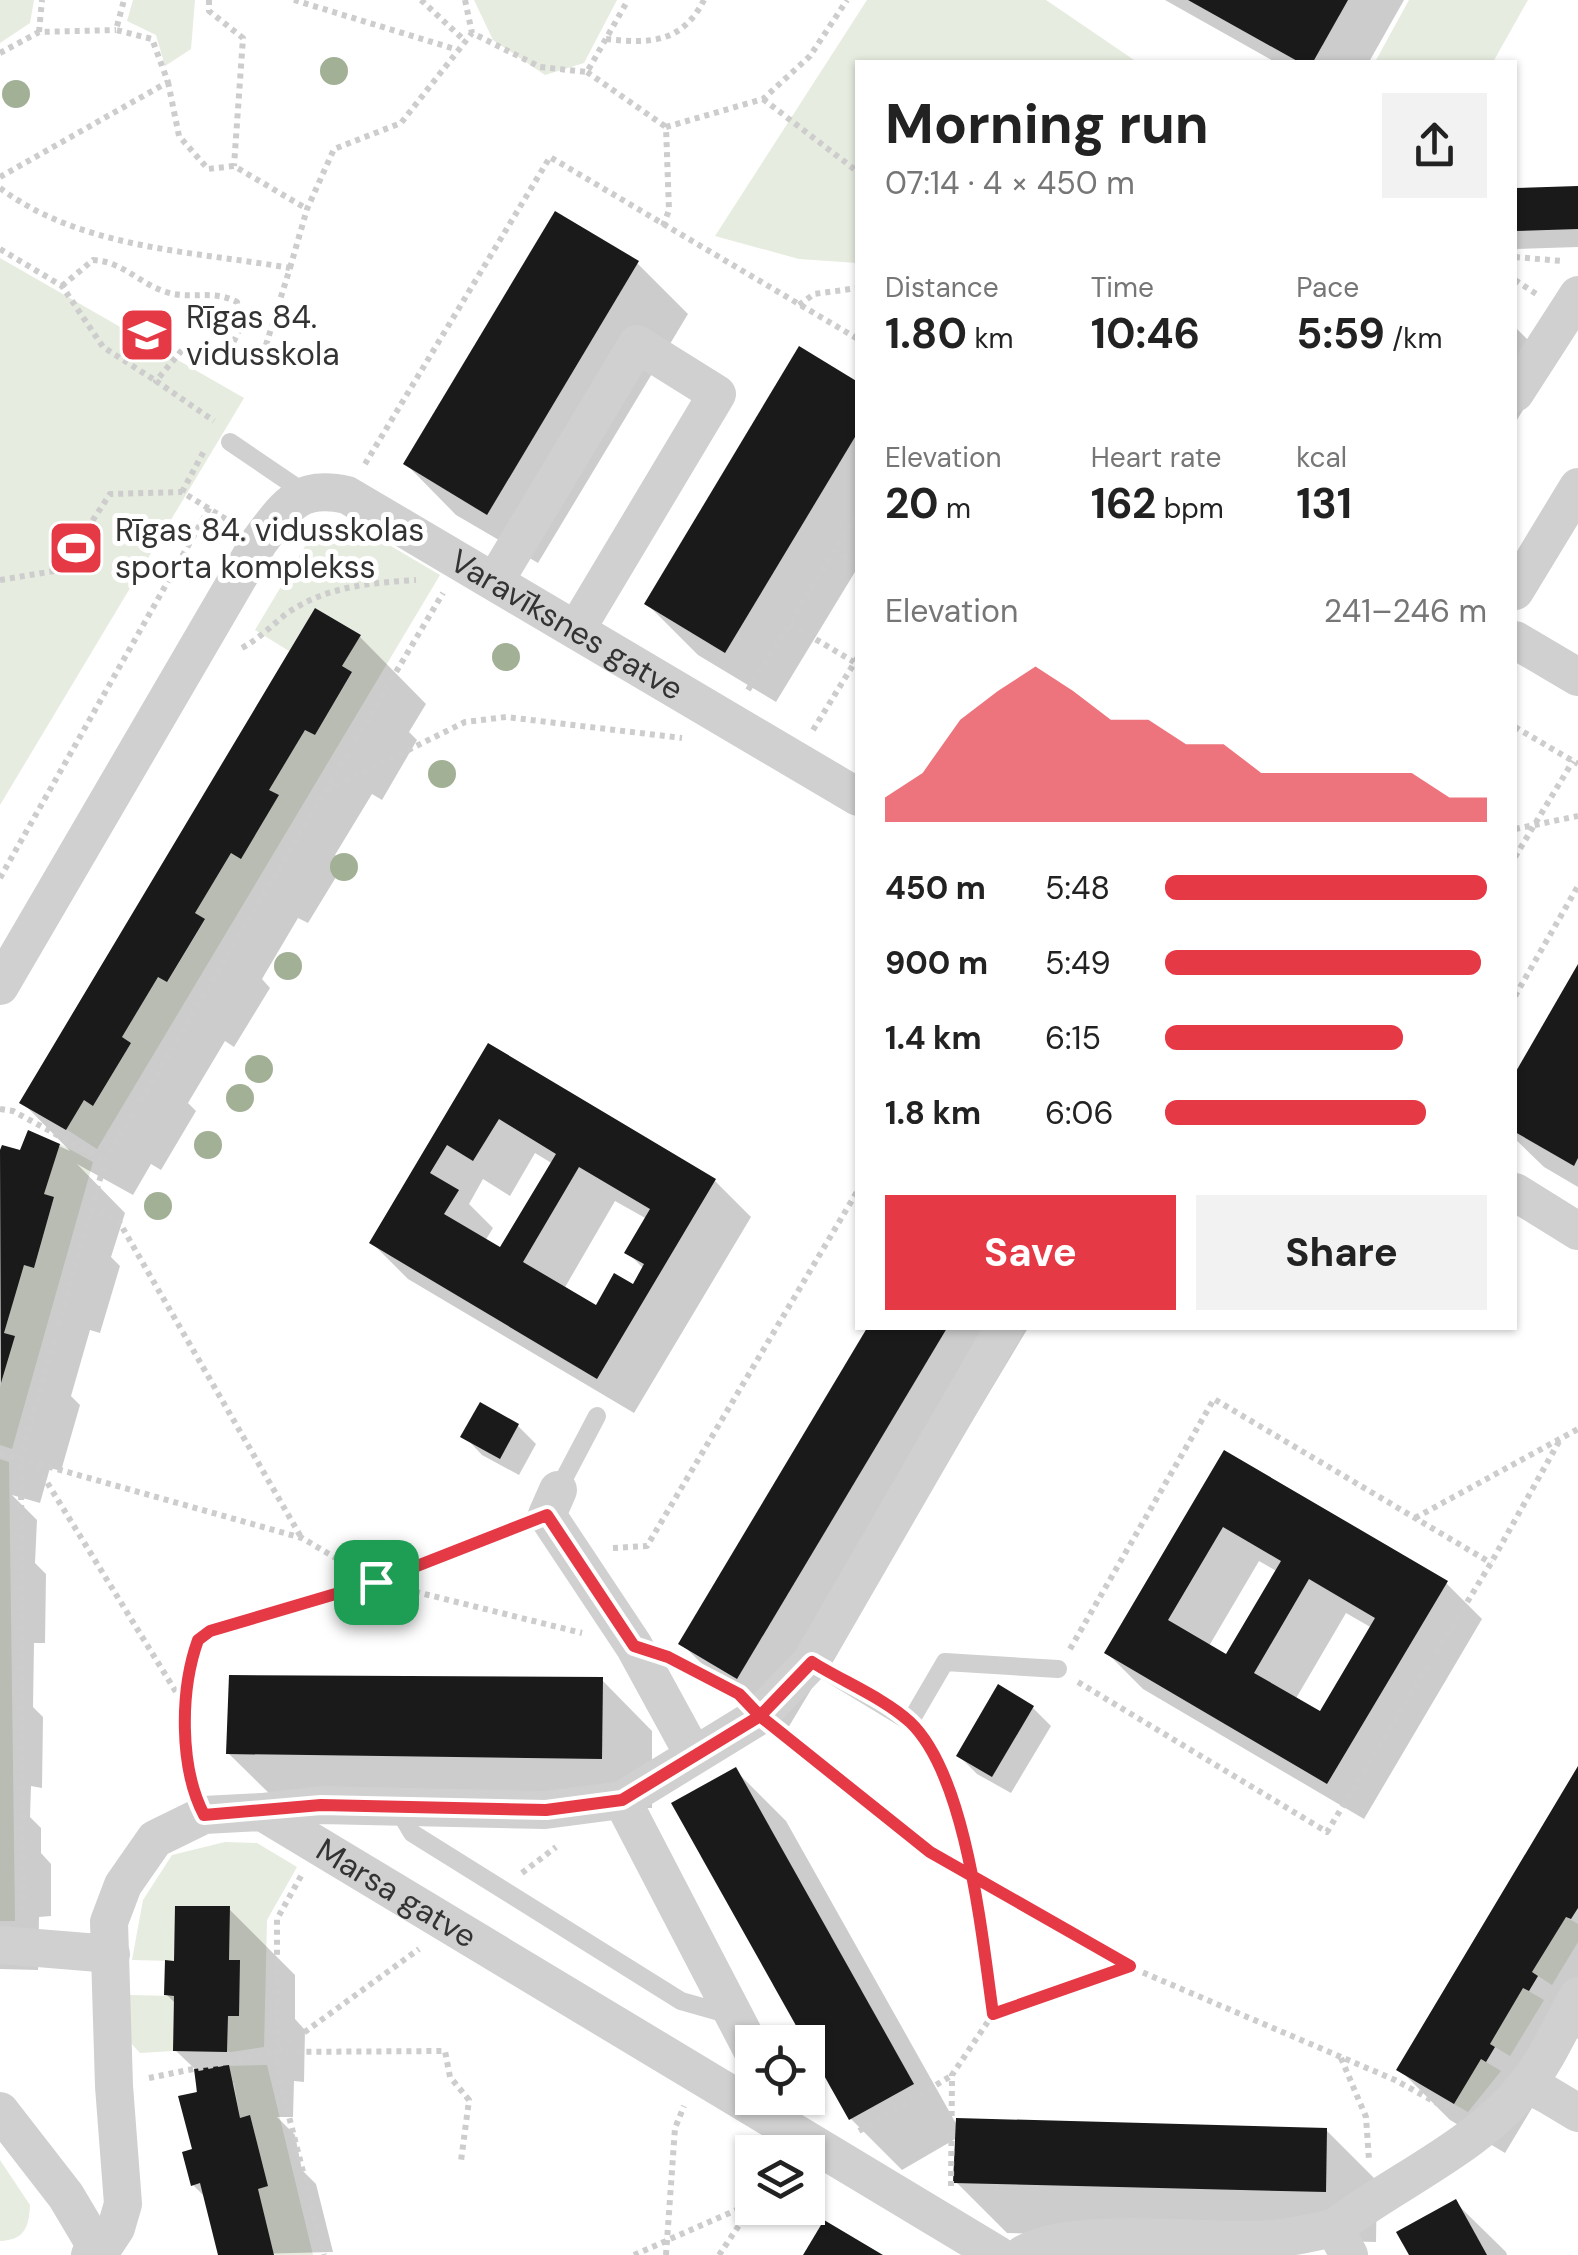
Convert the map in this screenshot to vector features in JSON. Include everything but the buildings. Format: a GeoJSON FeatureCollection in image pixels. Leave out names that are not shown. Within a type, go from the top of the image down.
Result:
{"type":"FeatureCollection","features":[{"type":"Feature","properties":{"kind":"street"},"geometry":{"type":"LineString","coordinates":[[1517,389],[1566,286]]}},
{"type":"Feature","properties":{"kind":"street"},"geometry":{"type":"LineString","coordinates":[[495,581],[636,344],[717,394],[576,630]]}},
{"type":"Feature","properties":{"kind":"street"},"geometry":{"type":"LineString","coordinates":[[1517,589],[1578,487]]}},
{"type":"Feature","properties":{"kind":"street","name":"Varavīksnes gatve"},"geometry":{"type":"LineString","coordinates":[[305,493],[325,490],[347,496],[457,570],[495,581],[855,795]]}},
{"type":"Feature","properties":{"kind":"street"},"geometry":{"type":"LineString","coordinates":[[0,986],[259,542],[282,511],[305,493]]}},
{"type":"Feature","properties":{"kind":"street"},"geometry":{"type":"LineString","coordinates":[[1517,641],[1578,677]]}},
{"type":"Feature","properties":{"kind":"street"},"geometry":{"type":"LineString","coordinates":[[1517,1193],[1578,1230]]}},
{"type":"Feature","properties":{"kind":"street"},"geometry":{"type":"LineString","coordinates":[[0,2110],[66,2196],[97,2254],[116,2228],[123,2204],[114,2086],[109,1922],[123,1885],[155,1838],[204,1815],[321,1805],[546,1810],[622,1800],[760,1716],[812,1662],[1003,1330]]}},
{"type":"Feature","properties":{"kind":"street"},"geometry":{"type":"LineString","coordinates":[[552,1502],[694,1754]]}},
{"type":"Feature","properties":{"kind":"street"},"geometry":{"type":"LineString","coordinates":[[622,1800],[740,2025]]}},
{"type":"Feature","properties":{"kind":"street","name":"Marsa gatve"},"geometry":{"type":"LineString","coordinates":[[262,1812],[735,2089]]}},
{"type":"Feature","properties":{"kind":"street"},"geometry":{"type":"LineString","coordinates":[[12,1945],[110,1954]]}},
{"type":"Feature","properties":{"kind":"street"},"geometry":{"type":"LineString","coordinates":[[1022,2255],[1043,2246],[1083,2240],[1139,2248],[1274,2239],[1342,2242],[1383,2191],[1482,2128],[1528,2083],[1578,1996]]}},
{"type":"Feature","properties":{"kind":"street"},"geometry":{"type":"LineString","coordinates":[[1528,2083],[1578,2113]]}},
{"type":"Feature","properties":{"kind":"street","name":"Marsa gatve"},"geometry":{"type":"LineString","coordinates":[[776,2115],[833,2154],[945,2242],[998,2255]]}},
{"type":"Feature","properties":{"kind":"lane"},"geometry":{"type":"LineString","coordinates":[[230,442],[305,493]]}},
{"type":"Feature","properties":{"kind":"lane"},"geometry":{"type":"LineString","coordinates":[[552,1502],[597,1416]]}},
{"type":"Feature","properties":{"kind":"lane"},"geometry":{"type":"LineString","coordinates":[[812,1662],[910,1722],[945,1662],[1058,1670]]}},
{"type":"Feature","properties":{"kind":"lane"},"geometry":{"type":"LineString","coordinates":[[395,1805],[412,1833],[558,1926],[735,2028]]}},
{"type":"Feature","properties":{"kind":"path"},"geometry":{"type":"LineString","coordinates":[[39,32],[42,0]]}},
{"type":"Feature","properties":{"kind":"path"},"geometry":{"type":"LineString","coordinates":[[116,30],[124,0]]}},
{"type":"Feature","properties":{"kind":"path"},"geometry":{"type":"LineString","coordinates":[[209,0],[208,11],[243,38],[234,166]]}},
{"type":"Feature","properties":{"kind":"path"},"geometry":{"type":"LineString","coordinates":[[294,0],[456,49]]}},
{"type":"Feature","properties":{"kind":"path"},"geometry":{"type":"LineString","coordinates":[[421,0],[464,40]]}},
{"type":"Feature","properties":{"kind":"path"},"geometry":{"type":"LineString","coordinates":[[465,0],[472,33]]}},
{"type":"Feature","properties":{"kind":"path"},"geometry":{"type":"LineString","coordinates":[[587,72],[628,0]]}},
{"type":"Feature","properties":{"kind":"path"},"geometry":{"type":"LineString","coordinates":[[606,39],[665,40],[685,29],[704,0]]}},
{"type":"Feature","properties":{"kind":"path"},"geometry":{"type":"LineString","coordinates":[[666,128],[763,98],[810,56],[847,0]]}},
{"type":"Feature","properties":{"kind":"path"},"geometry":{"type":"LineString","coordinates":[[0,53],[39,32],[116,30],[152,39],[168,82],[179,136],[208,169],[234,166],[307,209]]}},
{"type":"Feature","properties":{"kind":"path"},"geometry":{"type":"LineString","coordinates":[[156,381],[182,350],[229,352],[266,345],[307,209],[334,149],[401,123],[472,33]]}},
{"type":"Feature","properties":{"kind":"path"},"geometry":{"type":"LineString","coordinates":[[472,33],[540,66],[587,72],[666,128]]}},
{"type":"Feature","properties":{"kind":"path"},"geometry":{"type":"LineString","coordinates":[[0,177],[168,82]]}},
{"type":"Feature","properties":{"kind":"path"},"geometry":{"type":"LineString","coordinates":[[763,98],[855,170]]}},
{"type":"Feature","properties":{"kind":"path"},"geometry":{"type":"LineString","coordinates":[[664,226],[669,210],[666,128]]}},
{"type":"Feature","properties":{"kind":"path"},"geometry":{"type":"LineString","coordinates":[[347,496],[550,157],[855,337]]}},
{"type":"Feature","properties":{"kind":"path"},"geometry":{"type":"LineString","coordinates":[[0,188],[32,212],[91,234],[290,268]]}},
{"type":"Feature","properties":{"kind":"path"},"geometry":{"type":"LineString","coordinates":[[0,249],[62,286],[103,348],[218,424]]}},
{"type":"Feature","properties":{"kind":"path"},"geometry":{"type":"LineString","coordinates":[[1517,258],[1566,286]]}},
{"type":"Feature","properties":{"kind":"path"},"geometry":{"type":"LineString","coordinates":[[62,286],[93,260],[111,261],[170,294],[219,293],[237,302],[242,326],[229,352]]}},
{"type":"Feature","properties":{"kind":"path"},"geometry":{"type":"LineString","coordinates":[[1517,280],[1566,286]]}},
{"type":"Feature","properties":{"kind":"path"},"geometry":{"type":"LineString","coordinates":[[799,306],[814,294],[855,288]]}},
{"type":"Feature","properties":{"kind":"path"},"geometry":{"type":"LineString","coordinates":[[182,492],[209,441]]}},
{"type":"Feature","properties":{"kind":"path"},"geometry":{"type":"LineString","coordinates":[[0,580],[60,570],[110,494],[182,492],[259,542]]}},
{"type":"Feature","properties":{"kind":"path"},"geometry":{"type":"LineString","coordinates":[[0,878],[210,508]]}},
{"type":"Feature","properties":{"kind":"path"},"geometry":{"type":"LineString","coordinates":[[325,791],[465,722],[523,719],[664,739],[701,737],[728,722],[855,517]]}},
{"type":"Feature","properties":{"kind":"path"},"geometry":{"type":"LineString","coordinates":[[834,551],[855,563]]}},
{"type":"Feature","properties":{"kind":"path"},"geometry":{"type":"LineString","coordinates":[[236,651],[324,594],[357,584],[457,570]]}},
{"type":"Feature","properties":{"kind":"path"},"geometry":{"type":"LineString","coordinates":[[12,1945],[21,1458],[105,1161],[457,570]]}},
{"type":"Feature","properties":{"kind":"path"},"geometry":{"type":"LineString","coordinates":[[790,624],[855,658]]}},
{"type":"Feature","properties":{"kind":"path"},"geometry":{"type":"LineString","coordinates":[[794,761],[855,661]]}},
{"type":"Feature","properties":{"kind":"path"},"geometry":{"type":"LineString","coordinates":[[1517,728],[1576,762],[1517,853]]}},
{"type":"Feature","properties":{"kind":"path"},"geometry":{"type":"LineString","coordinates":[[1517,829],[1578,816]]}},
{"type":"Feature","properties":{"kind":"path"},"geometry":{"type":"LineString","coordinates":[[1517,993],[1578,886]]}},
{"type":"Feature","properties":{"kind":"path"},"geometry":{"type":"LineString","coordinates":[[0,1109],[14,1111],[105,1161]]}},
{"type":"Feature","properties":{"kind":"path"},"geometry":{"type":"LineString","coordinates":[[603,1548],[647,1546],[855,1195]]}},
{"type":"Feature","properties":{"kind":"path"},"geometry":{"type":"LineString","coordinates":[[90,1208],[118,1220],[302,1538]]}},
{"type":"Feature","properties":{"kind":"path"},"geometry":{"type":"LineString","coordinates":[[1492,1563],[1214,1398],[1058,1670],[1327,1832],[1492,1563],[1561,1438]]}},
{"type":"Feature","properties":{"kind":"path"},"geometry":{"type":"LineString","coordinates":[[1415,1518],[1578,1429]]}},
{"type":"Feature","properties":{"kind":"path"},"geometry":{"type":"LineString","coordinates":[[0,1454],[302,1538],[376,1582],[668,1657],[739,1694],[760,1716],[930,1852],[974,1881],[1130,1966],[1395,2080],[1482,2128]]}},
{"type":"Feature","properties":{"kind":"path"},"geometry":{"type":"LineString","coordinates":[[37,1466],[185,1706]]}},
{"type":"Feature","properties":{"kind":"path"},"geometry":{"type":"LineString","coordinates":[[204,1815],[194,1796],[185,1706],[198,1640],[210,1631],[376,1582],[552,1502]]}},
{"type":"Feature","properties":{"kind":"path"},"geometry":{"type":"LineString","coordinates":[[910,1722],[940,1765],[974,1881],[993,2014]]}},
{"type":"Feature","properties":{"kind":"path"},"geometry":{"type":"LineString","coordinates":[[318,1844],[277,1919],[277,2069],[324,2255]]}},
{"type":"Feature","properties":{"kind":"path"},"geometry":{"type":"LineString","coordinates":[[833,2154],[847,2138],[952,2075],[993,2014],[1130,1966]]}},
{"type":"Feature","properties":{"kind":"path"},"geometry":{"type":"LineString","coordinates":[[114,2086],[277,2052],[445,2051],[450,2077],[468,2100],[462,2162]]}},
{"type":"Feature","properties":{"kind":"path"},"geometry":{"type":"LineString","coordinates":[[1341,2058],[1366,2117],[1369,2176],[1383,2191]]}},
{"type":"Feature","properties":{"kind":"path"},"geometry":{"type":"LineString","coordinates":[[945,2242],[952,2075]]}},
{"type":"Feature","properties":{"kind":"path"},"geometry":{"type":"LineString","coordinates":[[666,2255],[674,2128],[689,2096]]}},
{"type":"Feature","properties":{"kind":"path"},"geometry":{"type":"LineString","coordinates":[[634,2255],[735,2212]]}},
{"type":"Feature","properties":{"kind":"path"},"geometry":{"type":"LineString","coordinates":[[719,2255],[739,2225]]}},
{"type":"Feature","properties":{"kind":"shaded area"},"geometry":{"type":"Polygon","coordinates":[[[0,0],[34,0],[30,23],[0,43],[0,0]]]}},
{"type":"Feature","properties":{"kind":"shaded area"},"geometry":{"type":"Polygon","coordinates":[[[133,0],[195,0],[191,49],[165,66],[156,35],[127,21],[133,0]]]}},
{"type":"Feature","properties":{"kind":"shaded area"},"geometry":{"type":"Polygon","coordinates":[[[474,0],[617,0],[584,63],[545,75],[493,40],[474,0]]]}},
{"type":"Feature","properties":{"kind":"shaded area"},"geometry":{"type":"Polygon","coordinates":[[[867,0],[1046,0],[1134,60],[855,60],[855,263],[799,259],[715,236],[867,0]]]}},
{"type":"Feature","properties":{"kind":"shaded area"},"geometry":{"type":"Polygon","coordinates":[[[1409,0],[1528,0],[1494,60],[1376,60],[1409,0]]]}},
{"type":"Feature","properties":{"kind":"shaded area","name":"Rīgas 84. vidusskolas sporta komplekss"},"geometry":{"type":"Polygon","coordinates":[[[0,258],[244,398],[0,805],[0,258]]]}},
{"type":"Feature","properties":{"kind":"shaded area"},"geometry":{"type":"Polygon","coordinates":[[[357,526],[440,575],[97,1149],[66,1129],[84,1100],[94,1105],[131,1043],[122,1037],[158,977],[168,981],[205,920],[195,913],[231,853],[241,858],[278,796],[269,790],[305,730],[315,735],[352,673],[342,666],[361,635],[315,608],[289,651],[255,630],[310,538],[357,526]]]}},
{"type":"Feature","properties":{"kind":"shaded area"},"geometry":{"type":"Polygon","coordinates":[[[60,1144],[93,1162],[12,1449],[0,1445],[0,1387],[15,1336],[4,1333],[24,1265],[34,1268],[54,1198],[44,1194],[60,1144]]]}},
{"type":"Feature","properties":{"kind":"shaded area"},"geometry":{"type":"Polygon","coordinates":[[[0,1459],[9,1462],[15,1921],[0,1921],[0,1459]]]}},
{"type":"Feature","properties":{"kind":"shaded area"},"geometry":{"type":"Polygon","coordinates":[[[225,1842],[257,1843],[297,1867],[267,1920],[264,2047],[231,2052],[227,2051],[228,2016],[239,2015],[229,1960],[230,1906],[176,1906],[174,1961],[132,1960],[143,1900],[172,1855],[225,1842]]]}},
{"type":"Feature","properties":{"kind":"shaded area"},"geometry":{"type":"Polygon","coordinates":[[[1566,1917],[1578,1924],[1578,1942],[1552,1985],[1532,1972],[1566,1917]]]}},
{"type":"Feature","properties":{"kind":"shaded area"},"geometry":{"type":"Polygon","coordinates":[[[1523,1988],[1544,2000],[1510,2056],[1490,2044],[1523,1988]]]}},
{"type":"Feature","properties":{"kind":"shaded area"},"geometry":{"type":"Polygon","coordinates":[[[130,1995],[174,1996],[173,2051],[140,2053],[130,2042],[130,1995]]]}},
{"type":"Feature","properties":{"kind":"shaded area"},"geometry":{"type":"Polygon","coordinates":[[[1481,2059],[1501,2071],[1468,2112],[1454,2104],[1481,2059]]]}},
{"type":"Feature","properties":{"kind":"shaded area"},"geometry":{"type":"Polygon","coordinates":[[[267,2065],[313,2255],[274,2255],[258,2189],[268,2185],[250,2115],[240,2118],[234,2083],[230,2083],[229,2066],[267,2065]]]}},
{"type":"Feature","properties":{"kind":"shaded area"},"geometry":{"type":"Polygon","coordinates":[[[0,2160],[30,2205],[24,2231],[0,2241],[0,2160]]]}},
{"type":"Feature","properties":{"kind":"place","name":"Rīgas 84. vidusskola"},"geometry":{"type":"Point","coordinates":[147,335]}},
{"type":"Feature","properties":{"kind":"place","name":"Rīgas 84. vidusskolas sporta komplekss"},"geometry":{"type":"Point","coordinates":[76,548]}},
{"type":"Feature","properties":{"kind":"route"},"geometry":{"type":"LineString","coordinates":[[376,1582],[210,1631],[198,1640],[185,1706],[194,1796],[204,1815],[321,1805],[546,1810],[622,1800],[644,1783],[760,1716],[930,1852],[974,1881],[1130,1966],[993,2014],[974,1881],[940,1765],[910,1722],[812,1662],[788,1692],[760,1716],[739,1694],[668,1657],[634,1646],[547,1515],[376,1582]]}}]}
